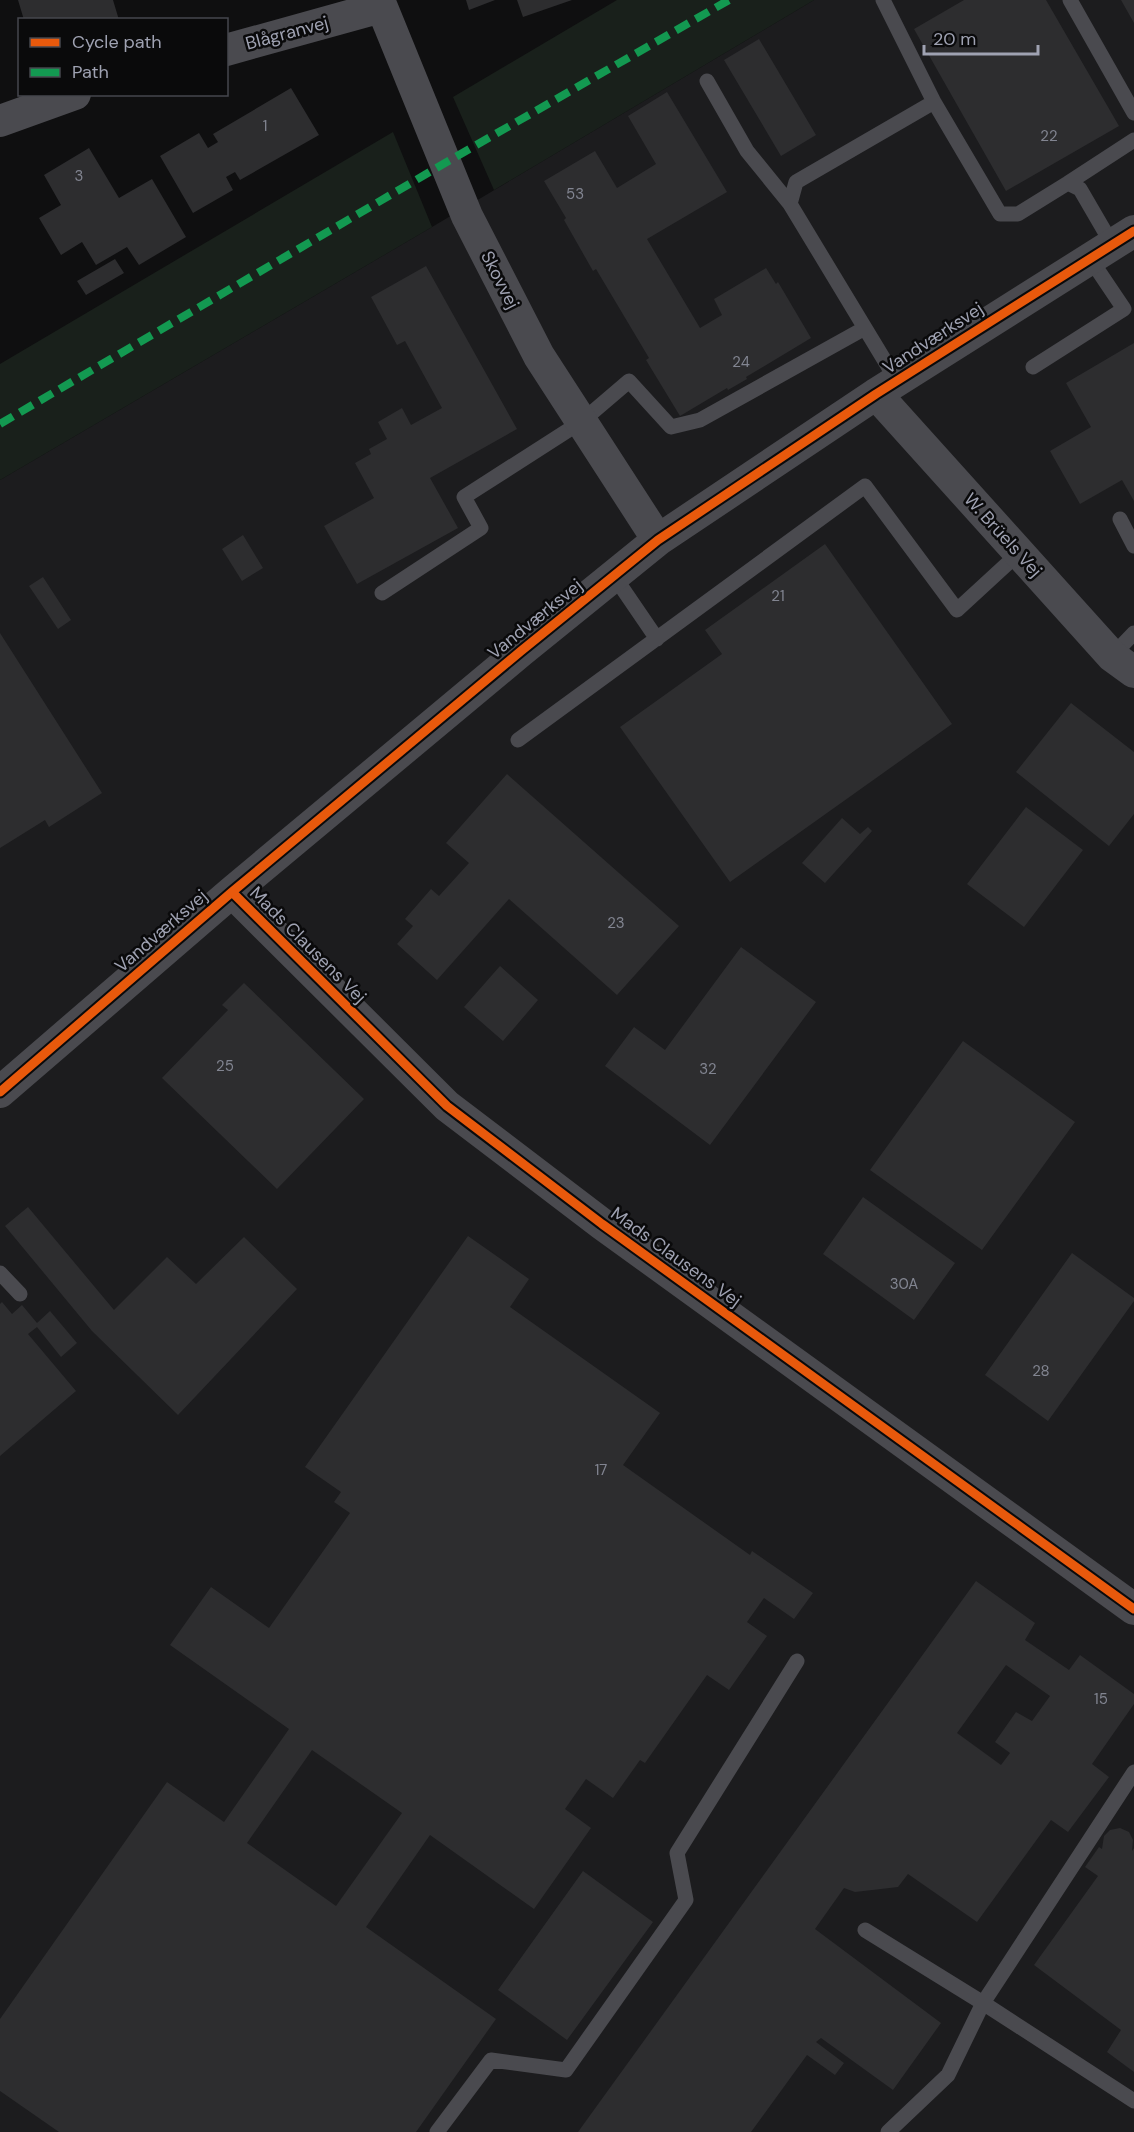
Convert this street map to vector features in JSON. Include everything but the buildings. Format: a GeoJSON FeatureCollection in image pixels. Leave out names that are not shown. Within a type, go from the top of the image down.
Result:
{"type":"FeatureCollection","features":[{"type":"Feature","properties":{"kind":"street","name":"Blågranvej"},"geometry":{"type":"LineString","coordinates":[[228,49],[380,4]]}},
{"type":"Feature","properties":{"kind":"street","name":"Skovvej"},"geometry":{"type":"LineString","coordinates":[[380,4],[466,216],[539,356],[658,540]]}},
{"type":"Feature","properties":{"kind":"street"},"geometry":{"type":"LineString","coordinates":[[0,121],[69,96]]}},
{"type":"Feature","properties":{"kind":"street","name":"Vandværksvej"},"geometry":{"type":"LineString","coordinates":[[0,1092],[232,892],[658,540],[886,388],[1112,244]]}},
{"type":"Feature","properties":{"kind":"street","name":"W. Brüels Vej"},"geometry":{"type":"LineString","coordinates":[[886,388],[1019,553],[1123,664]]}},
{"type":"Feature","properties":{"kind":"street","name":"Mads Clausens Vej"},"geometry":{"type":"LineString","coordinates":[[232,892],[447,1106],[602,1224],[1134,1609]]}},
{"type":"Feature","properties":{"kind":"lane"},"geometry":{"type":"LineString","coordinates":[[883,0],[934,102],[1000,214],[1018,214],[1134,141]]}},
{"type":"Feature","properties":{"kind":"lane"},"geometry":{"type":"LineString","coordinates":[[1070,0],[1134,113]]}},
{"type":"Feature","properties":{"kind":"lane"},"geometry":{"type":"LineString","coordinates":[[706,81],[747,151],[790,204],[865,328],[886,388]]}},
{"type":"Feature","properties":{"kind":"lane"},"geometry":{"type":"LineString","coordinates":[[790,204],[796,182],[934,102]]}},
{"type":"Feature","properties":{"kind":"lane"},"geometry":{"type":"LineString","coordinates":[[1033,367],[1124,309],[1112,244],[1080,189],[1068,183]]}},
{"type":"Feature","properties":{"kind":"lane"},"geometry":{"type":"LineString","coordinates":[[382,593],[481,528],[464,497],[581,422],[629,381],[671,427],[700,420],[865,328]]}},
{"type":"Feature","properties":{"kind":"lane"},"geometry":{"type":"LineString","coordinates":[[518,740],[865,486],[957,610],[1019,553]]}},
{"type":"Feature","properties":{"kind":"lane"},"geometry":{"type":"LineString","coordinates":[[1120,519],[1134,546]]}},
{"type":"Feature","properties":{"kind":"lane"},"geometry":{"type":"LineString","coordinates":[[614,576],[657,639]]}},
{"type":"Feature","properties":{"kind":"lane"},"geometry":{"type":"LineString","coordinates":[[1123,664],[1134,633]]}},
{"type":"Feature","properties":{"kind":"lane"},"geometry":{"type":"LineString","coordinates":[[0,1273],[20,1294]]}},
{"type":"Feature","properties":{"kind":"lane"},"geometry":{"type":"LineString","coordinates":[[437,2132],[491,2060],[566,2070],[686,1900],[677,1853],[797,1661]]}},
{"type":"Feature","properties":{"kind":"lane"},"geometry":{"type":"LineString","coordinates":[[888,2132],[948,2075],[983,2002],[1134,1772]]}},
{"type":"Feature","properties":{"kind":"lane"},"geometry":{"type":"LineString","coordinates":[[865,1930],[983,2002],[1134,2101]]}},
{"type":"Feature","properties":{"kind":"shaded area"},"geometry":{"type":"Polygon","coordinates":[[[617,0],[814,0],[494,190],[453,97],[617,0]]]}},
{"type":"Feature","properties":{"kind":"shaded area"},"geometry":{"type":"Polygon","coordinates":[[[814,0],[1134,0],[1134,2132],[0,2132],[0,480],[814,0]]]}},
{"type":"Feature","properties":{"kind":"shaded area"},"geometry":{"type":"Polygon","coordinates":[[[393,132],[432,227],[0,480],[0,364],[393,132]]]}},
{"type":"Feature","properties":{"kind":"marked path"},"geometry":{"type":"LineString","coordinates":[[0,424],[445,163],[729,0]]}},
{"type":"Feature","properties":{"kind":"cycle path"},"geometry":{"type":"LineString","coordinates":[[0,1092],[232,892],[658,540],[876,394],[1134,231]]}},
{"type":"Feature","properties":{"kind":"cycle path"},"geometry":{"type":"LineString","coordinates":[[232,892],[447,1106],[602,1224],[1134,1609]]}}]}
